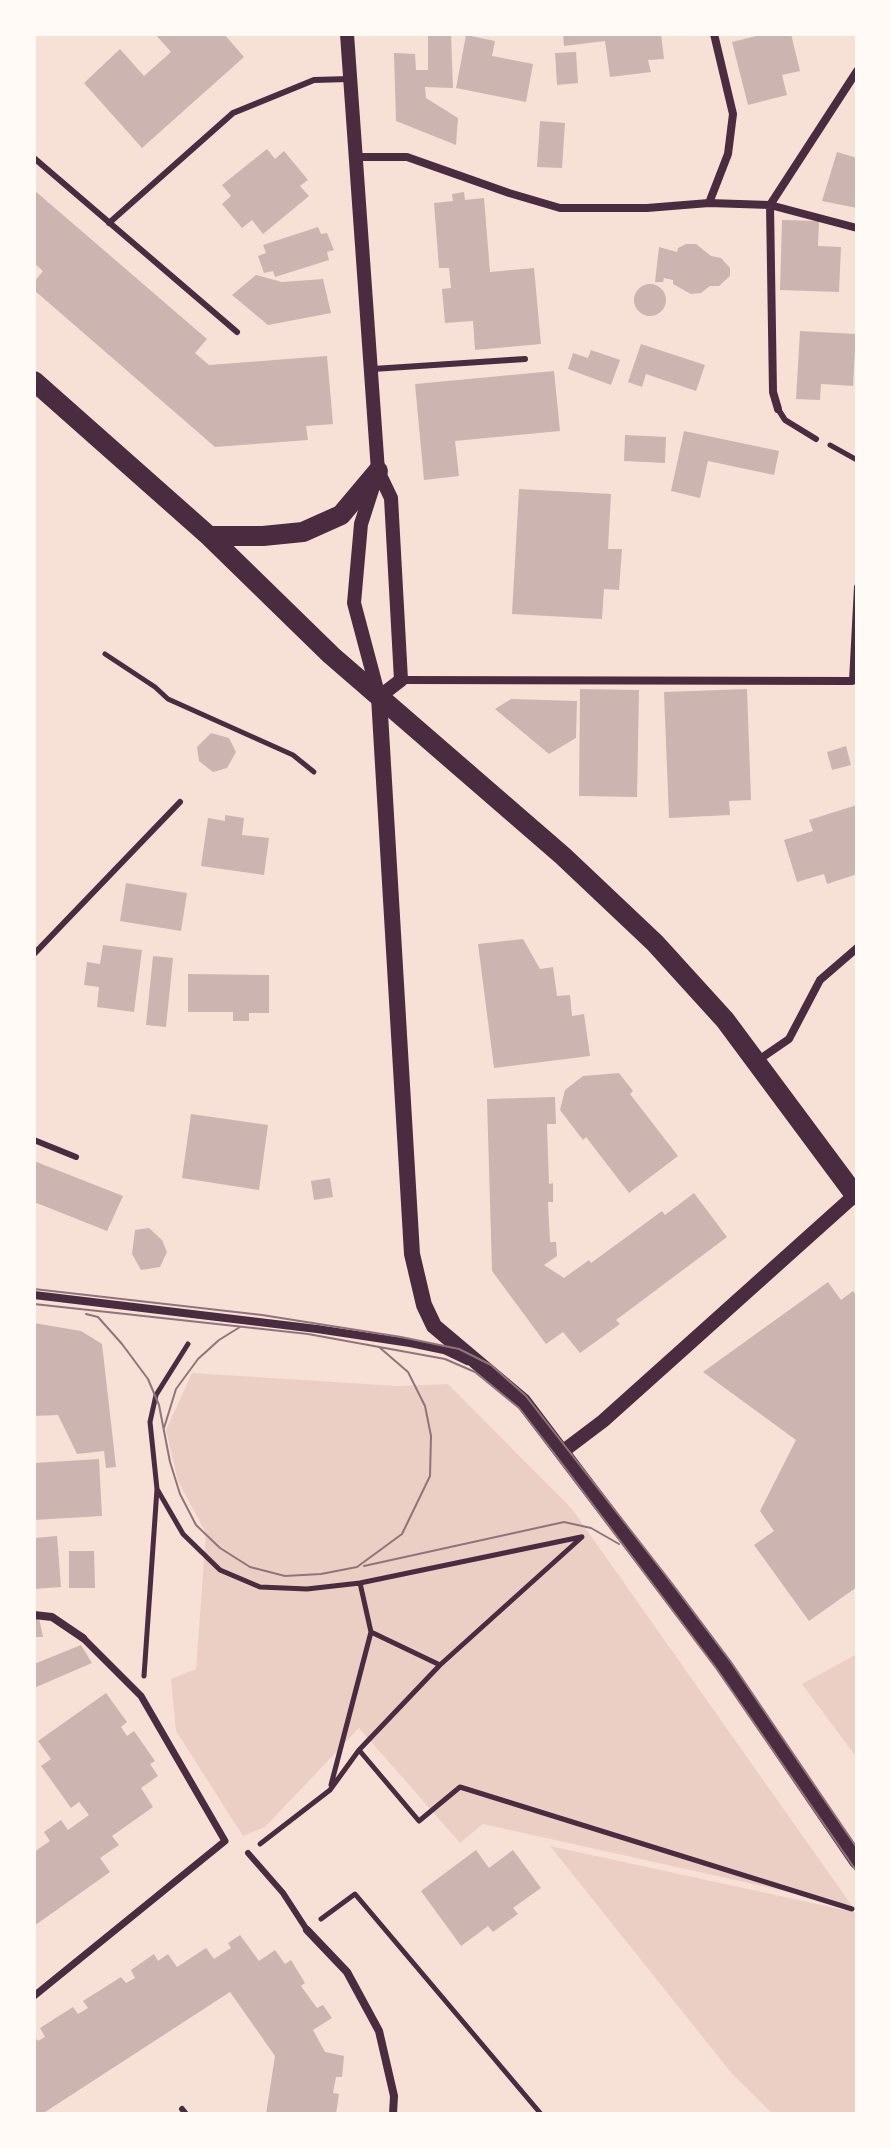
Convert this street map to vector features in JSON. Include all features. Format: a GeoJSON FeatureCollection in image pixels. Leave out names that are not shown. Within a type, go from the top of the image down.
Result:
{"type":"FeatureCollection","features":[{"type":"Feature","properties":{"kind":"main road"},"geometry":{"type":"LineString","coordinates":[[34,381],[209,536],[331,655],[563,856],[655,943],[725,1020],[856,1195]]}},
{"type":"Feature","properties":{"kind":"main road"},"geometry":{"type":"LineString","coordinates":[[209,536],[303,532],[341,515],[378,471]]}},
{"type":"Feature","properties":{"kind":"main road"},"geometry":{"type":"LineString","coordinates":[[379,697],[412,1254],[424,1305],[434,1326],[523,1401],[724,1666],[857,1861]]}},
{"type":"Feature","properties":{"kind":"street"},"geometry":{"type":"LineString","coordinates":[[347,34],[378,471],[361,524],[354,603],[379,697],[401,680],[852,681]]}},
{"type":"Feature","properties":{"kind":"street"},"geometry":{"type":"LineString","coordinates":[[709,203],[728,154],[733,114],[714,34]]}},
{"type":"Feature","properties":{"kind":"street"},"geometry":{"type":"LineString","coordinates":[[778,409],[773,392],[770,205],[857,71]]}},
{"type":"Feature","properties":{"kind":"street"},"geometry":{"type":"LineString","coordinates":[[357,157],[407,157],[560,208],[647,208],[709,203],[770,205],[857,228]]}},
{"type":"Feature","properties":{"kind":"street"},"geometry":{"type":"LineString","coordinates":[[378,471],[391,498],[401,680]]}},
{"type":"Feature","properties":{"kind":"street"},"geometry":{"type":"LineString","coordinates":[[756,1061],[789,1039],[820,980],[857,948]]}},
{"type":"Feature","properties":{"kind":"street"},"geometry":{"type":"LineString","coordinates":[[562,1452],[603,1421],[856,1195]]}},
{"type":"Feature","properties":{"kind":"street"},"geometry":{"type":"LineString","coordinates":[[34,1295],[410,1343],[444,1350],[487,1371]]}},
{"type":"Feature","properties":{"kind":"street"},"geometry":{"type":"LineString","coordinates":[[34,1615],[52,1617],[83,1638],[141,1696],[225,1841],[34,1996]]}},
{"type":"Feature","properties":{"kind":"street"},"geometry":{"type":"LineString","coordinates":[[307,1930],[347,1972],[379,2031],[394,2096],[393,2114]]}},
{"type":"Feature","properties":{"kind":"lane"},"geometry":{"type":"LineString","coordinates":[[109,223],[233,113],[314,80],[349,79]]}},
{"type":"Feature","properties":{"kind":"lane"},"geometry":{"type":"LineString","coordinates":[[34,158],[237,332]]}},
{"type":"Feature","properties":{"kind":"lane"},"geometry":{"type":"LineString","coordinates":[[373,369],[525,359]]}},
{"type":"Feature","properties":{"kind":"lane"},"geometry":{"type":"LineString","coordinates":[[778,409],[785,420],[816,439]]}},
{"type":"Feature","properties":{"kind":"lane"},"geometry":{"type":"LineString","coordinates":[[852,681],[857,587]]}},
{"type":"Feature","properties":{"kind":"lane"},"geometry":{"type":"LineString","coordinates":[[34,954],[180,802]]}},
{"type":"Feature","properties":{"kind":"lane"},"geometry":{"type":"LineString","coordinates":[[34,1140],[76,1157]]}},
{"type":"Feature","properties":{"kind":"lane"},"geometry":{"type":"LineString","coordinates":[[248,1853],[283,1893],[307,1930]]}},
{"type":"Feature","properties":{"kind":"path"},"geometry":{"type":"LineString","coordinates":[[816,439],[857,460]]}},
{"type":"Feature","properties":{"kind":"path"},"geometry":{"type":"LineString","coordinates":[[105,654],[168,699],[293,755],[314,772]]}},
{"type":"Feature","properties":{"kind":"path"},"geometry":{"type":"LineString","coordinates":[[146,1656],[157,1489],[150,1422],[156,1395],[188,1344]]}},
{"type":"Feature","properties":{"kind":"path"},"geometry":{"type":"LineString","coordinates":[[157,1489],[183,1534],[220,1570],[260,1587],[307,1589],[360,1583],[582,1537],[440,1665],[359,1750],[330,1790],[248,1853]]}},
{"type":"Feature","properties":{"kind":"path"},"geometry":{"type":"LineString","coordinates":[[330,1790],[371,1632],[360,1583]]}},
{"type":"Feature","properties":{"kind":"path"},"geometry":{"type":"LineString","coordinates":[[371,1632],[440,1665]]}},
{"type":"Feature","properties":{"kind":"path"},"geometry":{"type":"LineString","coordinates":[[359,1750],[419,1821],[460,1787],[852,1909]]}},
{"type":"Feature","properties":{"kind":"path"},"geometry":{"type":"LineString","coordinates":[[307,1930],[355,1894],[541,2114]]}},
{"type":"Feature","properties":{"kind":"shaded area"},"geometry":{"type":"Polygon","coordinates":[[[192,1373],[398,1386],[448,1384],[572,1509],[852,1906],[483,1824],[460,1843],[359,1728],[265,1827],[243,1836],[176,1731],[171,1679],[196,1669],[206,1533],[178,1481],[166,1430],[192,1373]]]}},
{"type":"Feature","properties":{"kind":"shaded area"},"geometry":{"type":"Polygon","coordinates":[[[857,1654],[857,1758],[802,1684],[857,1654]]]}},
{"type":"Feature","properties":{"kind":"shaded area"},"geometry":{"type":"Polygon","coordinates":[[[550,1846],[854,1912],[857,1919],[857,2114],[773,2114],[733,2075],[550,1846]]]}},
{"type":"Feature","properties":{"kind":"building"},"geometry":{"type":"Polygon","coordinates":[[[155,34],[224,34],[244,57],[142,148],[84,83],[120,49],[144,76],[171,52],[155,34]]]}},
{"type":"Feature","properties":{"kind":"building"},"geometry":{"type":"Polygon","coordinates":[[[428,34],[451,34],[453,88],[425,87],[426,98],[458,118],[456,145],[396,121],[394,53],[415,54],[416,70],[428,70],[428,34]]]}},
{"type":"Feature","properties":{"kind":"building"},"geometry":{"type":"Polygon","coordinates":[[[563,34],[661,34],[664,59],[648,60],[651,72],[610,77],[605,41],[564,46],[563,34]]]}},
{"type":"Feature","properties":{"kind":"building"},"geometry":{"type":"Polygon","coordinates":[[[764,34],[791,34],[800,71],[782,75],[787,95],[748,105],[732,42],[764,34]]]}},
{"type":"Feature","properties":{"kind":"building"},"geometry":{"type":"Polygon","coordinates":[[[466,35],[495,41],[492,56],[533,64],[526,102],[456,88],[466,35]]]}},
{"type":"Feature","properties":{"kind":"building"},"geometry":{"type":"Polygon","coordinates":[[[576,52],[578,83],[557,85],[555,53],[576,52]]]}},
{"type":"Feature","properties":{"kind":"building"},"geometry":{"type":"Polygon","coordinates":[[[540,121],[565,123],[562,168],[537,167],[540,121]]]}},
{"type":"Feature","properties":{"kind":"building"},"geometry":{"type":"Polygon","coordinates":[[[267,149],[275,159],[284,151],[308,180],[300,186],[309,196],[263,234],[252,220],[242,228],[222,204],[231,196],[222,185],[267,149]]]}},
{"type":"Feature","properties":{"kind":"building"},"geometry":{"type":"Polygon","coordinates":[[[837,152],[857,158],[857,208],[822,201],[837,152]]]}},
{"type":"Feature","properties":{"kind":"building"},"geometry":{"type":"Polygon","coordinates":[[[34,190],[207,339],[195,353],[209,365],[327,356],[333,424],[306,426],[308,440],[215,447],[34,290],[34,282],[43,271],[34,263],[34,190]]]}},
{"type":"Feature","properties":{"kind":"building"},"geometry":{"type":"Polygon","coordinates":[[[464,192],[465,200],[484,198],[490,272],[534,268],[541,344],[475,350],[473,321],[445,323],[442,289],[451,288],[449,268],[439,268],[434,203],[453,201],[452,194],[464,192]]]}},
{"type":"Feature","properties":{"kind":"building"},"geometry":{"type":"Polygon","coordinates":[[[782,220],[819,221],[818,246],[841,247],[839,292],[780,290],[782,220]]]}},
{"type":"Feature","properties":{"kind":"building"},"geometry":{"type":"Polygon","coordinates":[[[318,227],[321,234],[327,233],[334,250],[327,252],[329,260],[275,277],[273,271],[264,273],[258,256],[266,253],[263,245],[318,227]]]}},
{"type":"Feature","properties":{"kind":"building"},"geometry":{"type":"Polygon","coordinates":[[[686,244],[696,244],[711,256],[721,258],[730,268],[730,276],[719,286],[710,286],[701,293],[691,294],[673,284],[673,280],[664,278],[663,282],[655,282],[659,247],[677,252],[686,244]]]}},
{"type":"Feature","properties":{"kind":"building"},"geometry":{"type":"Polygon","coordinates":[[[256,275],[282,282],[323,279],[331,313],[268,325],[232,295],[256,275]]]}},
{"type":"Feature","properties":{"kind":"building"},"geometry":{"type":"Polygon","coordinates":[[[650,284],[662,288],[666,300],[662,312],[650,316],[638,312],[634,300],[638,288],[650,284]]]}},
{"type":"Feature","properties":{"kind":"building"},"geometry":{"type":"Polygon","coordinates":[[[800,331],[856,334],[853,386],[821,384],[820,400],[796,399],[800,331]]]}},
{"type":"Feature","properties":{"kind":"building"},"geometry":{"type":"Polygon","coordinates":[[[641,344],[705,365],[696,391],[646,374],[642,387],[628,382],[641,344]]]}},
{"type":"Feature","properties":{"kind":"building"},"geometry":{"type":"Polygon","coordinates":[[[591,350],[620,360],[611,385],[568,369],[573,353],[588,358],[591,350]]]}},
{"type":"Feature","properties":{"kind":"building"},"geometry":{"type":"Polygon","coordinates":[[[554,371],[560,431],[455,441],[459,476],[424,480],[415,384],[554,371]]]}},
{"type":"Feature","properties":{"kind":"building"},"geometry":{"type":"Polygon","coordinates":[[[684,431],[779,451],[774,475],[708,461],[700,498],[671,491],[684,431]]]}},
{"type":"Feature","properties":{"kind":"building"},"geometry":{"type":"Polygon","coordinates":[[[625,435],[666,437],[665,463],[624,461],[625,435]]]}},
{"type":"Feature","properties":{"kind":"building"},"geometry":{"type":"Polygon","coordinates":[[[519,489],[611,494],[608,549],[622,549],[619,590],[604,589],[602,619],[512,614],[519,489]]]}},
{"type":"Feature","properties":{"kind":"building"},"geometry":{"type":"Polygon","coordinates":[[[580,689],[639,690],[637,797],[579,796],[580,689]]]}},
{"type":"Feature","properties":{"kind":"building"},"geometry":{"type":"Polygon","coordinates":[[[747,689],[751,800],[729,801],[730,815],[669,818],[664,692],[747,689]]]}},
{"type":"Feature","properties":{"kind":"building"},"geometry":{"type":"Polygon","coordinates":[[[511,699],[577,701],[576,738],[549,754],[495,709],[511,699]]]}},
{"type":"Feature","properties":{"kind":"building"},"geometry":{"type":"Polygon","coordinates":[[[211,733],[229,738],[236,752],[227,768],[213,772],[199,761],[197,747],[211,733]]]}},
{"type":"Feature","properties":{"kind":"building"},"geometry":{"type":"Polygon","coordinates":[[[846,746],[851,765],[832,770],[827,752],[846,746]]]}},
{"type":"Feature","properties":{"kind":"building"},"geometry":{"type":"Polygon","coordinates":[[[857,805],[857,874],[827,884],[824,874],[797,882],[784,840],[813,831],[809,820],[857,805]]]}},
{"type":"Feature","properties":{"kind":"building"},"geometry":{"type":"Polygon","coordinates":[[[225,815],[244,818],[242,835],[269,838],[264,875],[201,866],[208,818],[225,821],[225,815]]]}},
{"type":"Feature","properties":{"kind":"building"},"geometry":{"type":"Polygon","coordinates":[[[126,883],[187,893],[181,931],[120,921],[126,883]]]}},
{"type":"Feature","properties":{"kind":"building"},"geometry":{"type":"Polygon","coordinates":[[[523,939],[540,969],[553,967],[557,996],[570,995],[572,1016],[584,1014],[590,1056],[494,1068],[478,944],[523,939]]]}},
{"type":"Feature","properties":{"kind":"building"},"geometry":{"type":"Polygon","coordinates":[[[103,945],[142,950],[134,1012],[97,1007],[99,987],[84,985],[87,962],[100,964],[103,945]]]}},
{"type":"Feature","properties":{"kind":"building"},"geometry":{"type":"Polygon","coordinates":[[[153,956],[173,958],[166,1027],[146,1025],[153,956]]]}},
{"type":"Feature","properties":{"kind":"building"},"geometry":{"type":"Polygon","coordinates":[[[188,974],[269,975],[269,1013],[249,1013],[249,1021],[233,1021],[233,1012],[188,1012],[188,974]]]}},
{"type":"Feature","properties":{"kind":"building"},"geometry":{"type":"Polygon","coordinates":[[[619,1073],[633,1091],[630,1094],[678,1156],[629,1193],[586,1137],[583,1140],[560,1110],[565,1090],[583,1076],[619,1073]]]}},
{"type":"Feature","properties":{"kind":"building"},"geometry":{"type":"Polygon","coordinates":[[[555,1097],[556,1124],[547,1124],[549,1184],[553,1183],[553,1202],[548,1202],[550,1242],[556,1242],[557,1256],[544,1265],[564,1278],[589,1260],[591,1263],[662,1211],[665,1215],[694,1193],[727,1237],[616,1320],[620,1324],[580,1353],[563,1332],[546,1344],[492,1271],[487,1099],[555,1097]]]}},
{"type":"Feature","properties":{"kind":"building"},"geometry":{"type":"Polygon","coordinates":[[[191,1114],[268,1125],[259,1190],[182,1178],[191,1114]]]}},
{"type":"Feature","properties":{"kind":"building"},"geometry":{"type":"Polygon","coordinates":[[[34,1161],[123,1196],[107,1231],[34,1202],[34,1161]]]}},
{"type":"Feature","properties":{"kind":"building"},"geometry":{"type":"Polygon","coordinates":[[[330,1178],[333,1197],[314,1200],[311,1181],[330,1178]]]}},
{"type":"Feature","properties":{"kind":"building"},"geometry":{"type":"Polygon","coordinates":[[[149,1228],[162,1240],[167,1252],[160,1267],[141,1270],[132,1254],[135,1230],[149,1228]]]}},
{"type":"Feature","properties":{"kind":"building"},"geometry":{"type":"Polygon","coordinates":[[[828,1282],[841,1300],[853,1291],[857,1296],[857,1587],[809,1621],[754,1545],[774,1531],[760,1511],[796,1440],[703,1372],[828,1282]]]}},
{"type":"Feature","properties":{"kind":"building"},"geometry":{"type":"Polygon","coordinates":[[[34,1323],[81,1331],[102,1344],[116,1467],[106,1468],[104,1451],[77,1454],[58,1415],[34,1416],[34,1323]]]}},
{"type":"Feature","properties":{"kind":"building"},"geometry":{"type":"Polygon","coordinates":[[[99,1459],[102,1516],[34,1520],[34,1463],[99,1459]]]}},
{"type":"Feature","properties":{"kind":"building"},"geometry":{"type":"Polygon","coordinates":[[[57,1536],[61,1587],[34,1589],[34,1538],[57,1536]]]}},
{"type":"Feature","properties":{"kind":"building"},"geometry":{"type":"Polygon","coordinates":[[[69,1551],[94,1551],[95,1588],[69,1588],[69,1551]]]}},
{"type":"Feature","properties":{"kind":"building"},"geometry":{"type":"Polygon","coordinates":[[[34,1618],[39,1618],[43,1637],[34,1637],[34,1618]]]}},
{"type":"Feature","properties":{"kind":"building"},"geometry":{"type":"Polygon","coordinates":[[[81,1645],[92,1663],[34,1688],[34,1664],[81,1645]]]}},
{"type":"Feature","properties":{"kind":"building"},"geometry":{"type":"Polygon","coordinates":[[[106,1693],[127,1722],[121,1727],[127,1736],[134,1731],[155,1761],[150,1764],[158,1776],[141,1788],[153,1807],[112,1836],[119,1845],[100,1858],[110,1872],[34,1926],[34,1852],[50,1841],[44,1832],[61,1820],[68,1830],[89,1815],[79,1802],[71,1808],[41,1766],[51,1759],[38,1741],[106,1693]]]}},
{"type":"Feature","properties":{"kind":"building"},"geometry":{"type":"Polygon","coordinates":[[[476,1850],[489,1868],[513,1850],[541,1888],[513,1908],[518,1914],[493,1932],[488,1926],[461,1946],[421,1891],[476,1850]]]}},
{"type":"Feature","properties":{"kind":"building"},"geometry":{"type":"Polygon","coordinates":[[[240,1935],[259,1961],[275,1950],[285,1964],[291,1960],[305,1983],[301,1986],[317,2008],[323,2005],[332,2018],[313,2030],[325,2052],[344,2056],[342,2077],[336,2077],[333,2093],[339,2094],[336,2114],[266,2114],[275,2056],[230,1992],[42,2114],[34,2114],[34,2036],[38,2041],[45,2037],[40,2028],[73,2007],[78,2014],[88,2008],[83,2001],[121,1977],[126,1983],[135,1978],[131,1970],[154,1954],[158,1961],[168,1954],[177,1967],[206,1948],[214,1959],[231,1948],[228,1943],[240,1935]]]}},
{"type":"Feature","properties":{"kind":"tram line"},"geometry":{"type":"LineString","coordinates":[[34,1289],[262,1315],[401,1337],[459,1349],[491,1365],[526,1396],[674,1586],[731,1662],[857,1848]]}},
{"type":"Feature","properties":{"kind":"tram line"},"geometry":{"type":"LineString","coordinates":[[34,1304],[308,1334],[445,1359],[475,1372],[519,1408],[557,1457],[716,1668],[857,1872]]}},
{"type":"Feature","properties":{"kind":"tram line"},"geometry":{"type":"LineString","coordinates":[[86,1314],[98,1317],[148,1379],[159,1405],[180,1494],[196,1525],[220,1548],[250,1567],[285,1576],[321,1574],[357,1567],[402,1534],[430,1476],[431,1436],[425,1406],[408,1372],[379,1347]]}},
{"type":"Feature","properties":{"kind":"tram line"},"geometry":{"type":"LineString","coordinates":[[164,1428],[176,1389],[198,1359],[240,1327]]}},
{"type":"Feature","properties":{"kind":"tram line"},"geometry":{"type":"LineString","coordinates":[[364,1566],[564,1522],[591,1528],[619,1544]]}}]}
